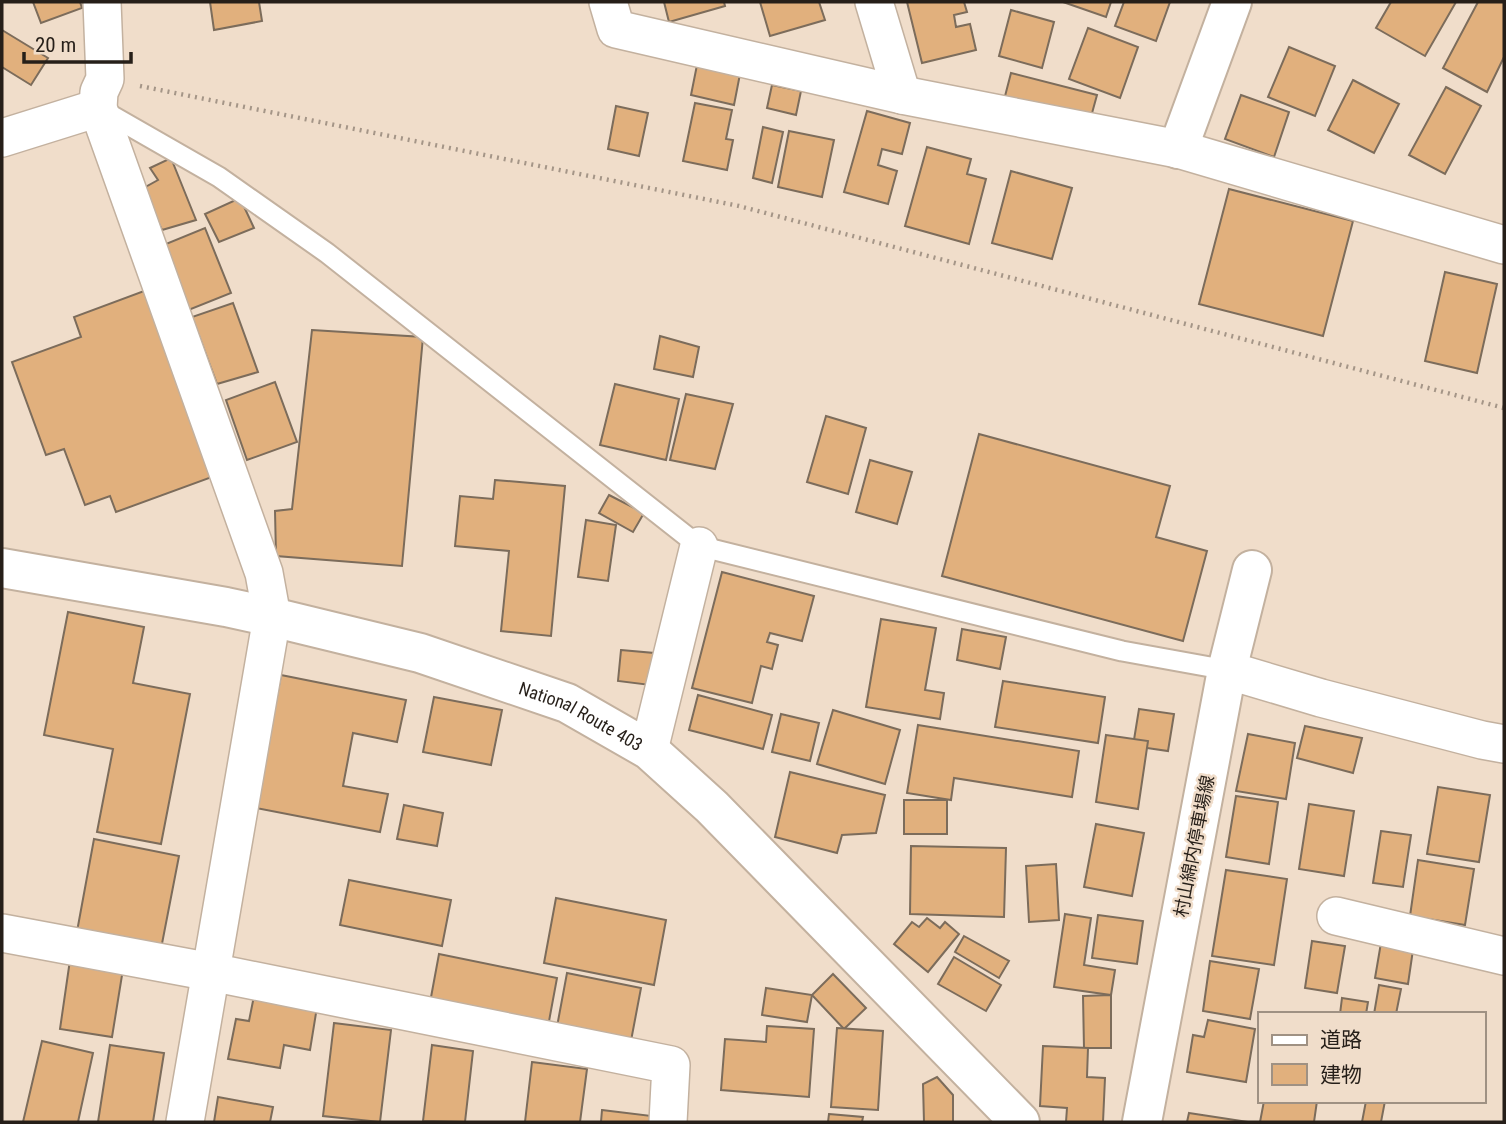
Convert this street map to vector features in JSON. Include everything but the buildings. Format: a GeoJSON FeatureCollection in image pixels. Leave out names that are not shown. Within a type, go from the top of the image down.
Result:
{"type":"FeatureCollection","features":[{"type":"Feature","properties":{"kind":"main road"},"geometry":{"type":"LineString","coordinates":[[1178,149],[1232,2]]}},
{"type":"Feature","properties":{"kind":"main road","name":"National Route 403"},"geometry":{"type":"LineString","coordinates":[[2,568],[272,617],[420,653],[567,703],[649,750],[712,807],[1020,1122]]}},
{"type":"Feature","properties":{"kind":"main road","name":"村山綿内停車場線"},"geometry":{"type":"LineString","coordinates":[[1142,1122],[1227,670],[1252,570]]}},
{"type":"Feature","properties":{"kind":"street"},"geometry":{"type":"LineString","coordinates":[[102,2],[102,93],[264,573],[272,617],[185,1122]]}},
{"type":"Feature","properties":{"kind":"street"},"geometry":{"type":"LineString","coordinates":[[608,2],[616,29],[902,95],[1178,149],[1504,245]]}},
{"type":"Feature","properties":{"kind":"street"},"geometry":{"type":"LineString","coordinates":[[874,2],[902,95]]}},
{"type":"Feature","properties":{"kind":"street"},"geometry":{"type":"LineString","coordinates":[[2,138],[102,93]]}},
{"type":"Feature","properties":{"kind":"street"},"geometry":{"type":"LineString","coordinates":[[649,750],[699,546]]}},
{"type":"Feature","properties":{"kind":"street"},"geometry":{"type":"LineString","coordinates":[[1227,670],[1321,698],[1504,744]]}},
{"type":"Feature","properties":{"kind":"street"},"geometry":{"type":"LineString","coordinates":[[1336,916],[1504,956]]}},
{"type":"Feature","properties":{"kind":"street"},"geometry":{"type":"LineString","coordinates":[[2,933],[211,972],[671,1065],[668,1122]]}},
{"type":"Feature","properties":{"kind":"lane"},"geometry":{"type":"LineString","coordinates":[[102,93],[327,253],[699,546],[1122,651],[1227,670]]}},
{"type":"Feature","properties":{"kind":"path"},"geometry":{"type":"LineString","coordinates":[[102,93],[739,206],[1504,408]]}}]}
